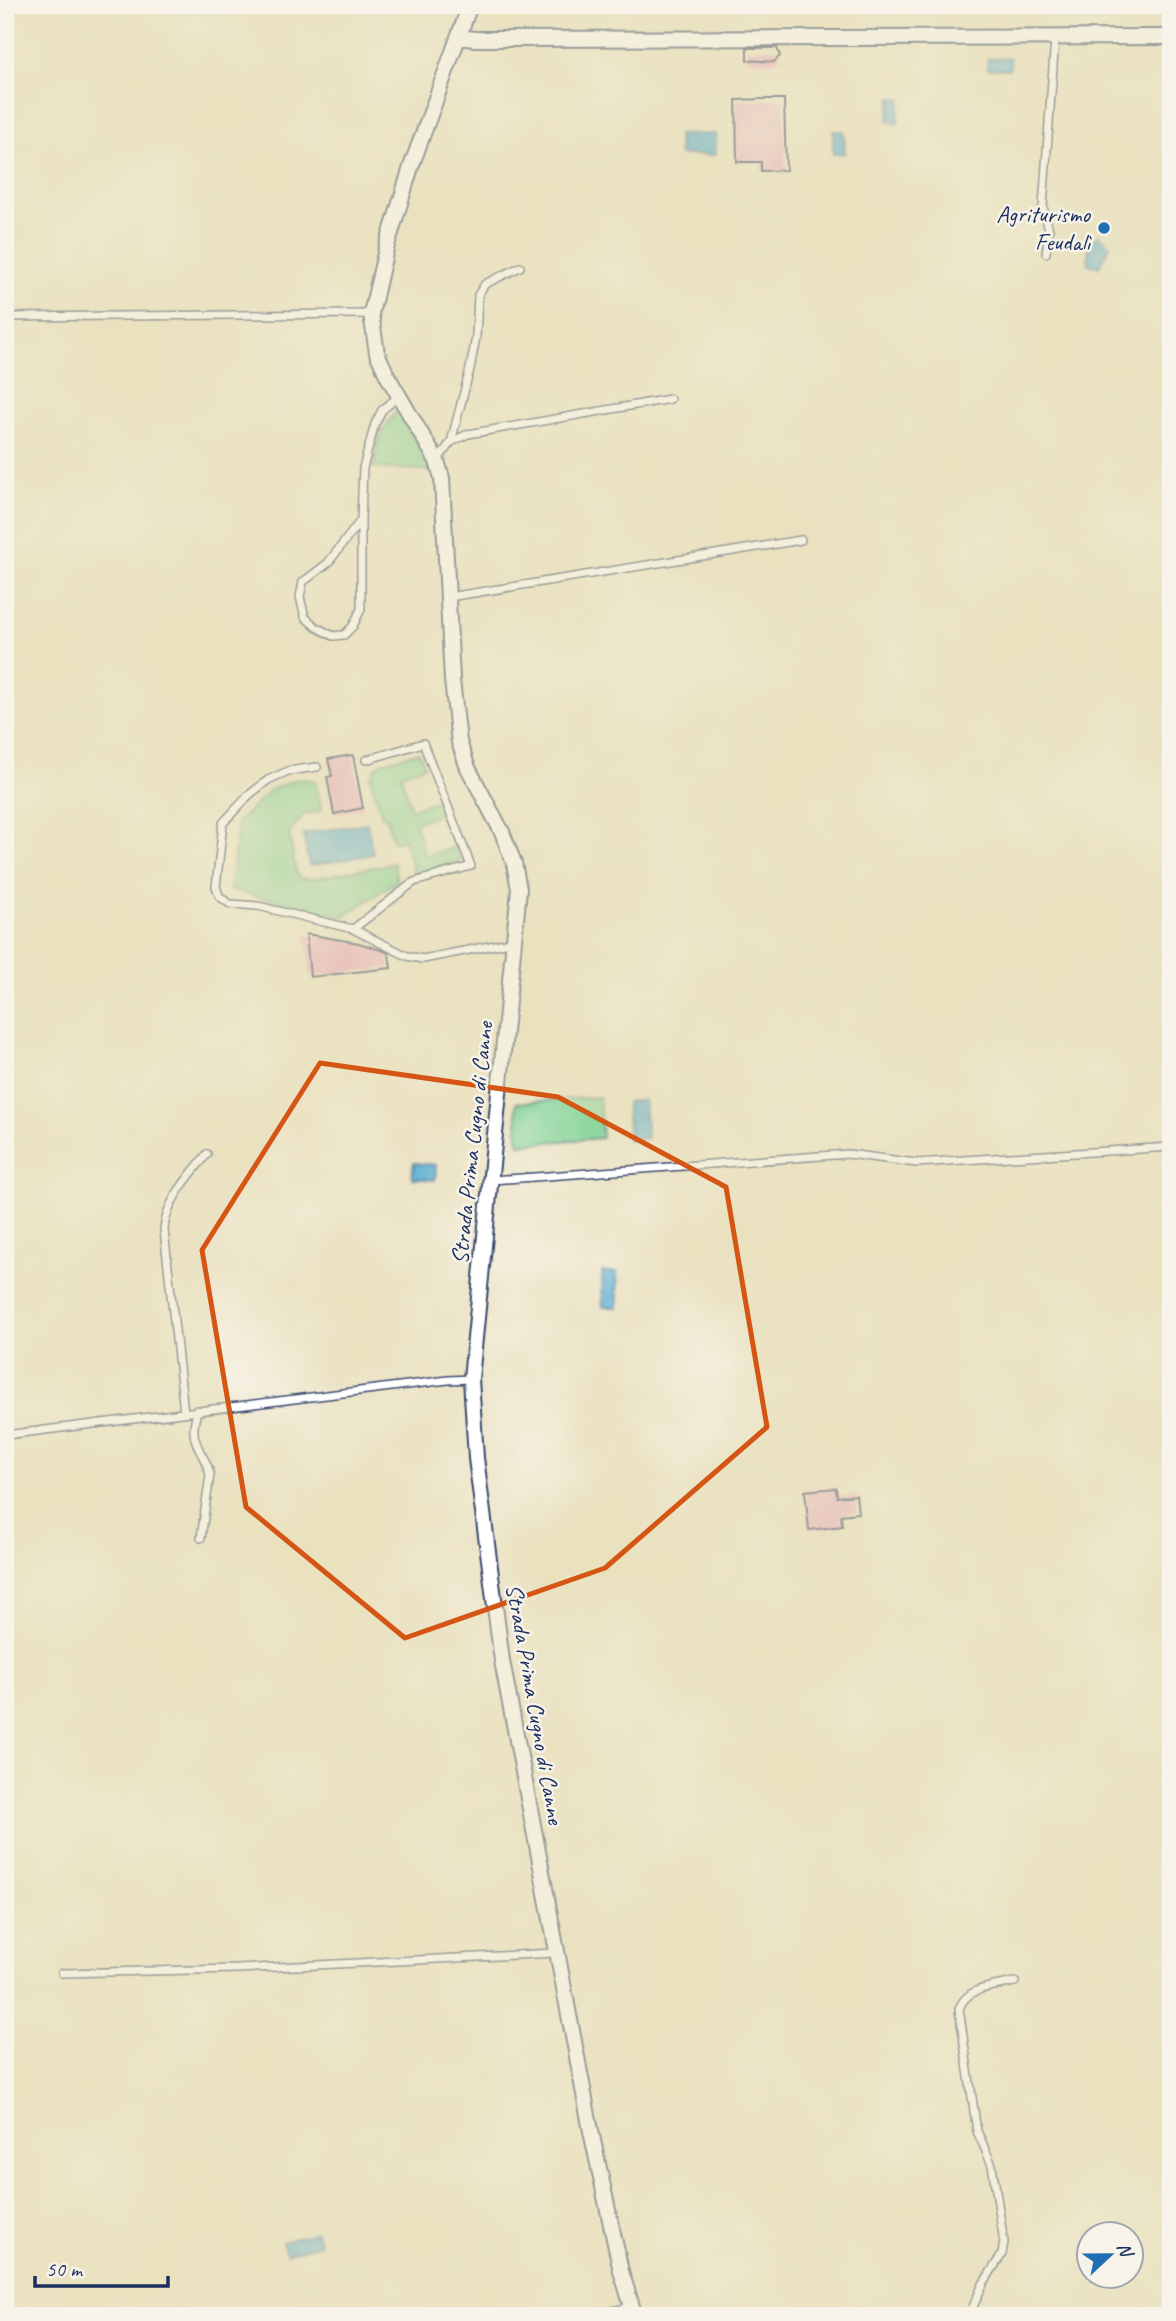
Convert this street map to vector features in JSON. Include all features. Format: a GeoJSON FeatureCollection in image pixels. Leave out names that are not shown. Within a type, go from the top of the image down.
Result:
{"type":"FeatureCollection","features":[{"type":"Feature","properties":{"kind":"street","name":"Strada Prima Cugno di Canne"},"geometry":{"type":"LineString","coordinates":[[470,5],[411,167],[371,314],[377,353],[437,461],[445,496],[452,680],[459,741],[468,768],[502,832],[514,863],[519,889],[471,1379],[476,1458],[502,1661],[594,2144],[633,2311]]}},
{"type":"Feature","properties":{"kind":"street"},"geometry":{"type":"LineString","coordinates":[[458,37],[1171,37]]}},
{"type":"Feature","properties":{"kind":"lane"},"geometry":{"type":"LineString","coordinates":[[1046,253],[1049,230],[1043,207],[1055,37]]}},
{"type":"Feature","properties":{"kind":"lane"},"geometry":{"type":"LineString","coordinates":[[437,461],[450,442],[476,337],[478,295],[485,284],[520,267]]}},
{"type":"Feature","properties":{"kind":"lane"},"geometry":{"type":"LineString","coordinates":[[5,317],[371,314]]}},
{"type":"Feature","properties":{"kind":"lane"},"geometry":{"type":"LineString","coordinates":[[361,520],[328,563],[303,582],[300,597],[305,617],[316,627],[333,635],[344,635],[353,626],[360,609],[363,468],[375,424],[382,410],[399,396]]}},
{"type":"Feature","properties":{"kind":"lane"},"geometry":{"type":"LineString","coordinates":[[450,442],[468,434],[670,399]]}},
{"type":"Feature","properties":{"kind":"lane"},"geometry":{"type":"LineString","coordinates":[[449,597],[802,540]]}},
{"type":"Feature","properties":{"kind":"lane"},"geometry":{"type":"LineString","coordinates":[[353,929],[414,882],[471,866],[423,743],[366,760]]}},
{"type":"Feature","properties":{"kind":"lane"},"geometry":{"type":"LineString","coordinates":[[317,767],[288,771],[268,780],[249,795],[223,823],[216,887],[220,897],[230,904],[258,906],[353,929],[407,956],[423,960],[515,941]]}},
{"type":"Feature","properties":{"kind":"lane"},"geometry":{"type":"LineString","coordinates":[[492,1180],[848,1154],[916,1163],[1171,1147]]}},
{"type":"Feature","properties":{"kind":"lane"},"geometry":{"type":"LineString","coordinates":[[184,1412],[164,1230],[165,1218],[172,1201],[207,1154]]}},
{"type":"Feature","properties":{"kind":"lane"},"geometry":{"type":"LineString","coordinates":[[7,1436],[197,1410],[471,1379]]}},
{"type":"Feature","properties":{"kind":"lane"},"geometry":{"type":"LineString","coordinates":[[197,1410],[193,1432],[210,1475],[201,1538]]}},
{"type":"Feature","properties":{"kind":"lane"},"geometry":{"type":"LineString","coordinates":[[62,1973],[237,1969],[556,1953]]}},
{"type":"Feature","properties":{"kind":"lane"},"geometry":{"type":"LineString","coordinates":[[968,2316],[983,2284],[1002,2254],[1004,2242],[992,2165],[977,2131],[959,2009],[963,1999],[973,1991],[1015,1982]]}},
{"type":"Feature","properties":{"kind":"lane"},"geometry":{"type":"LineString","coordinates":[[590,2316],[633,2311]]}},
{"type":"Feature","properties":{"kind":"highlighted area"},"geometry":{"type":"Polygon","coordinates":[[[320,1063],[558,1097],[726,1187],[767,1427],[605,1568],[405,1638],[246,1507],[202,1250],[320,1063]]]}},
{"type":"Feature","properties":{"kind":"green space"},"geometry":{"type":"Polygon","coordinates":[[[399,409],[432,473],[426,470],[374,468],[380,436],[399,409]]]}},
{"type":"Feature","properties":{"kind":"green space"},"geometry":{"type":"Polygon","coordinates":[[[419,752],[425,766],[401,774],[411,809],[438,800],[443,813],[415,823],[425,856],[456,847],[461,861],[414,874],[404,839],[393,842],[387,817],[382,816],[370,776],[383,762],[419,752]]]}},
{"type":"Feature","properties":{"kind":"green space"},"geometry":{"type":"Polygon","coordinates":[[[294,780],[315,781],[322,809],[304,814],[289,833],[299,878],[310,879],[394,863],[397,881],[343,917],[230,890],[238,822],[270,790],[294,780]]]}},
{"type":"Feature","properties":{"kind":"green space"},"geometry":{"type":"Polygon","coordinates":[[[599,1097],[602,1138],[519,1144],[516,1103],[599,1097]]]}},
{"type":"Feature","properties":{"kind":"water"},"geometry":{"type":"Polygon","coordinates":[[[987,58],[1010,58],[1010,69],[987,69],[987,58]]]}},
{"type":"Feature","properties":{"kind":"water"},"geometry":{"type":"Polygon","coordinates":[[[891,98],[901,99],[898,123],[888,122],[891,98]]]}},
{"type":"Feature","properties":{"kind":"water"},"geometry":{"type":"Polygon","coordinates":[[[833,131],[844,131],[845,153],[833,154],[833,131]]]}},
{"type":"Feature","properties":{"kind":"water"},"geometry":{"type":"Polygon","coordinates":[[[716,134],[716,155],[679,155],[678,135],[716,134]]]}},
{"type":"Feature","properties":{"kind":"water"},"geometry":{"type":"Polygon","coordinates":[[[1099,235],[1110,246],[1099,267],[1088,264],[1089,241],[1099,235]]]}},
{"type":"Feature","properties":{"kind":"water"},"geometry":{"type":"Polygon","coordinates":[[[367,823],[373,854],[309,866],[303,834],[367,823]]]}},
{"type":"Feature","properties":{"kind":"water"},"geometry":{"type":"Polygon","coordinates":[[[644,1100],[647,1138],[629,1140],[626,1102],[644,1100]]]}},
{"type":"Feature","properties":{"kind":"water"},"geometry":{"type":"Polygon","coordinates":[[[414,1163],[436,1165],[435,1180],[412,1178],[414,1163]]]}},
{"type":"Feature","properties":{"kind":"water"},"geometry":{"type":"Polygon","coordinates":[[[602,1272],[617,1272],[618,1307],[603,1307],[602,1272]]]}},
{"type":"Feature","properties":{"kind":"water"},"geometry":{"type":"Polygon","coordinates":[[[316,2232],[320,2244],[286,2254],[282,2242],[316,2232]]]}},
{"type":"Feature","properties":{"kind":"building"},"geometry":{"type":"Polygon","coordinates":[[[747,48],[777,48],[780,56],[774,62],[747,60],[747,48]]]}},
{"type":"Feature","properties":{"kind":"building"},"geometry":{"type":"Polygon","coordinates":[[[784,99],[786,170],[761,171],[761,162],[737,162],[736,100],[784,99]]]}},
{"type":"Feature","properties":{"kind":"building"},"geometry":{"type":"Polygon","coordinates":[[[353,755],[363,808],[334,814],[327,777],[332,776],[328,759],[353,755]]]}},
{"type":"Feature","properties":{"kind":"building"},"geometry":{"type":"Polygon","coordinates":[[[306,934],[359,943],[384,951],[389,954],[391,968],[310,977],[306,934]]]}},
{"type":"Feature","properties":{"kind":"building"},"geometry":{"type":"Polygon","coordinates":[[[836,1488],[837,1497],[856,1495],[858,1513],[841,1515],[842,1526],[809,1530],[805,1491],[836,1488]]]}},
{"type":"Feature","properties":{"kind":"place","name":"Agriturismo Feudalì"},"geometry":{"type":"Point","coordinates":[1104,228]}}]}
